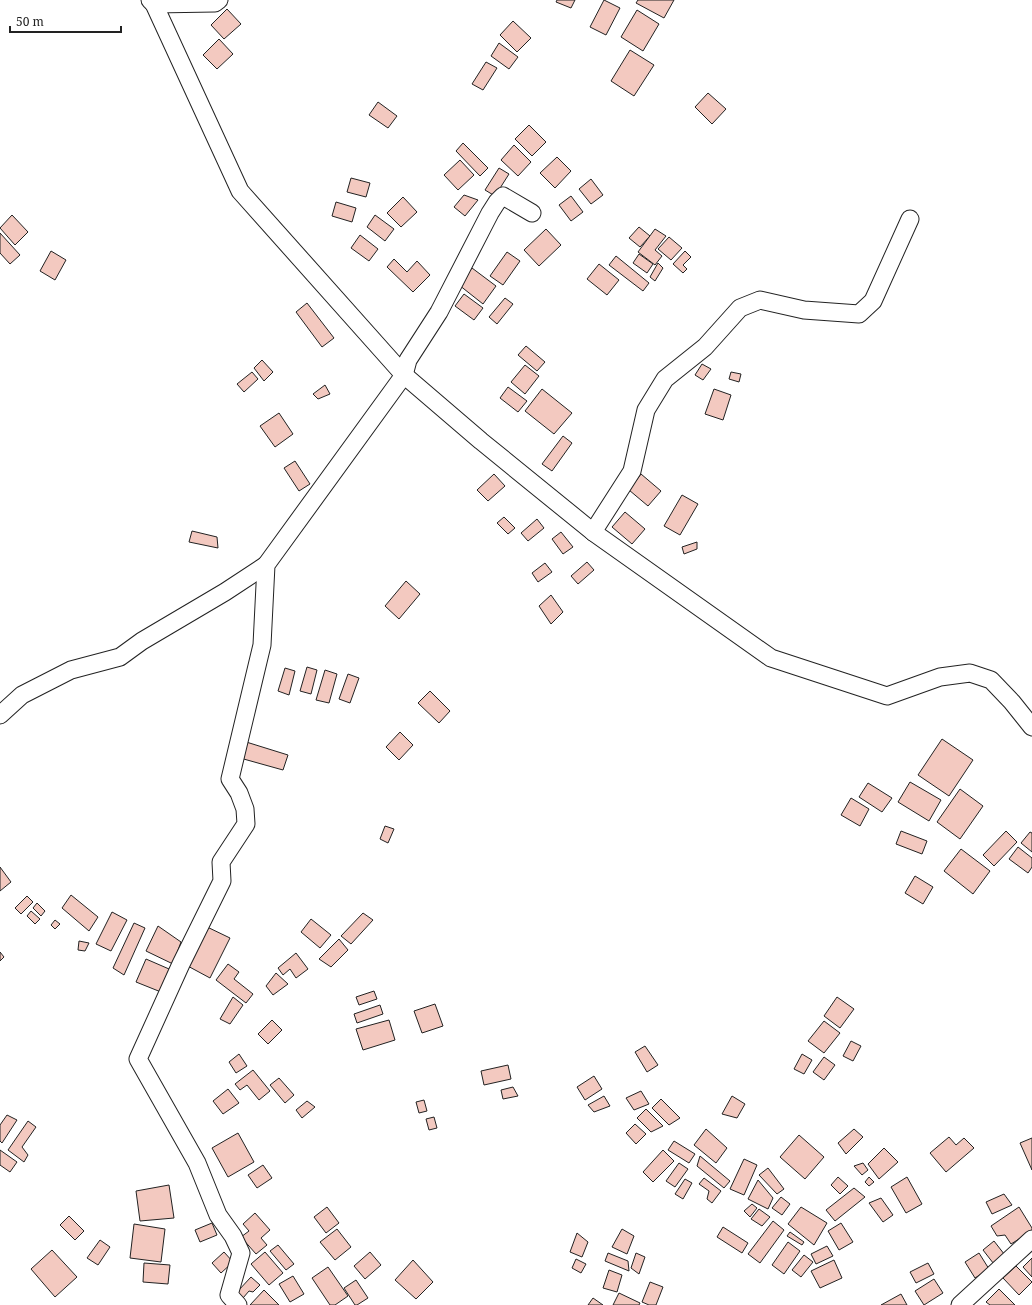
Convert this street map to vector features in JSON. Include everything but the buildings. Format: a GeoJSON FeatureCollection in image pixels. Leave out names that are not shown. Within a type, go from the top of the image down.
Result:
{"type":"FeatureCollection","features":[{"type":"Feature","properties":{"kind":"street"},"geometry":{"type":"LineString","coordinates":[[219,0],[215,3],[152,2],[240,192],[404,375],[481,442],[593,532],[771,658],[887,696],[940,677],[970,673],[991,680],[1032,726]]}},
{"type":"Feature","properties":{"kind":"street"},"geometry":{"type":"LineString","coordinates":[[0,715],[22,695],[71,670],[120,657],[142,641],[225,592],[266,565],[404,375],[408,360],[438,312],[497,202],[503,196],[532,213]]}},
{"type":"Feature","properties":{"kind":"street"},"geometry":{"type":"LineString","coordinates":[[593,532],[632,471],[646,410],[665,379],[705,347],[740,308],[760,300],[804,310],[859,314],[873,301],[910,219]]}},
{"type":"Feature","properties":{"kind":"street"},"geometry":{"type":"LineString","coordinates":[[238,1305],[229,1295],[241,1253],[218,1215],[197,1163],[138,1059],[222,881],[221,862],[246,824],[245,809],[241,798],[230,779],[262,645],[266,565]]}},
{"type":"Feature","properties":{"kind":"street"},"geometry":{"type":"LineString","coordinates":[[960,1305],[1032,1239]]}}]}
